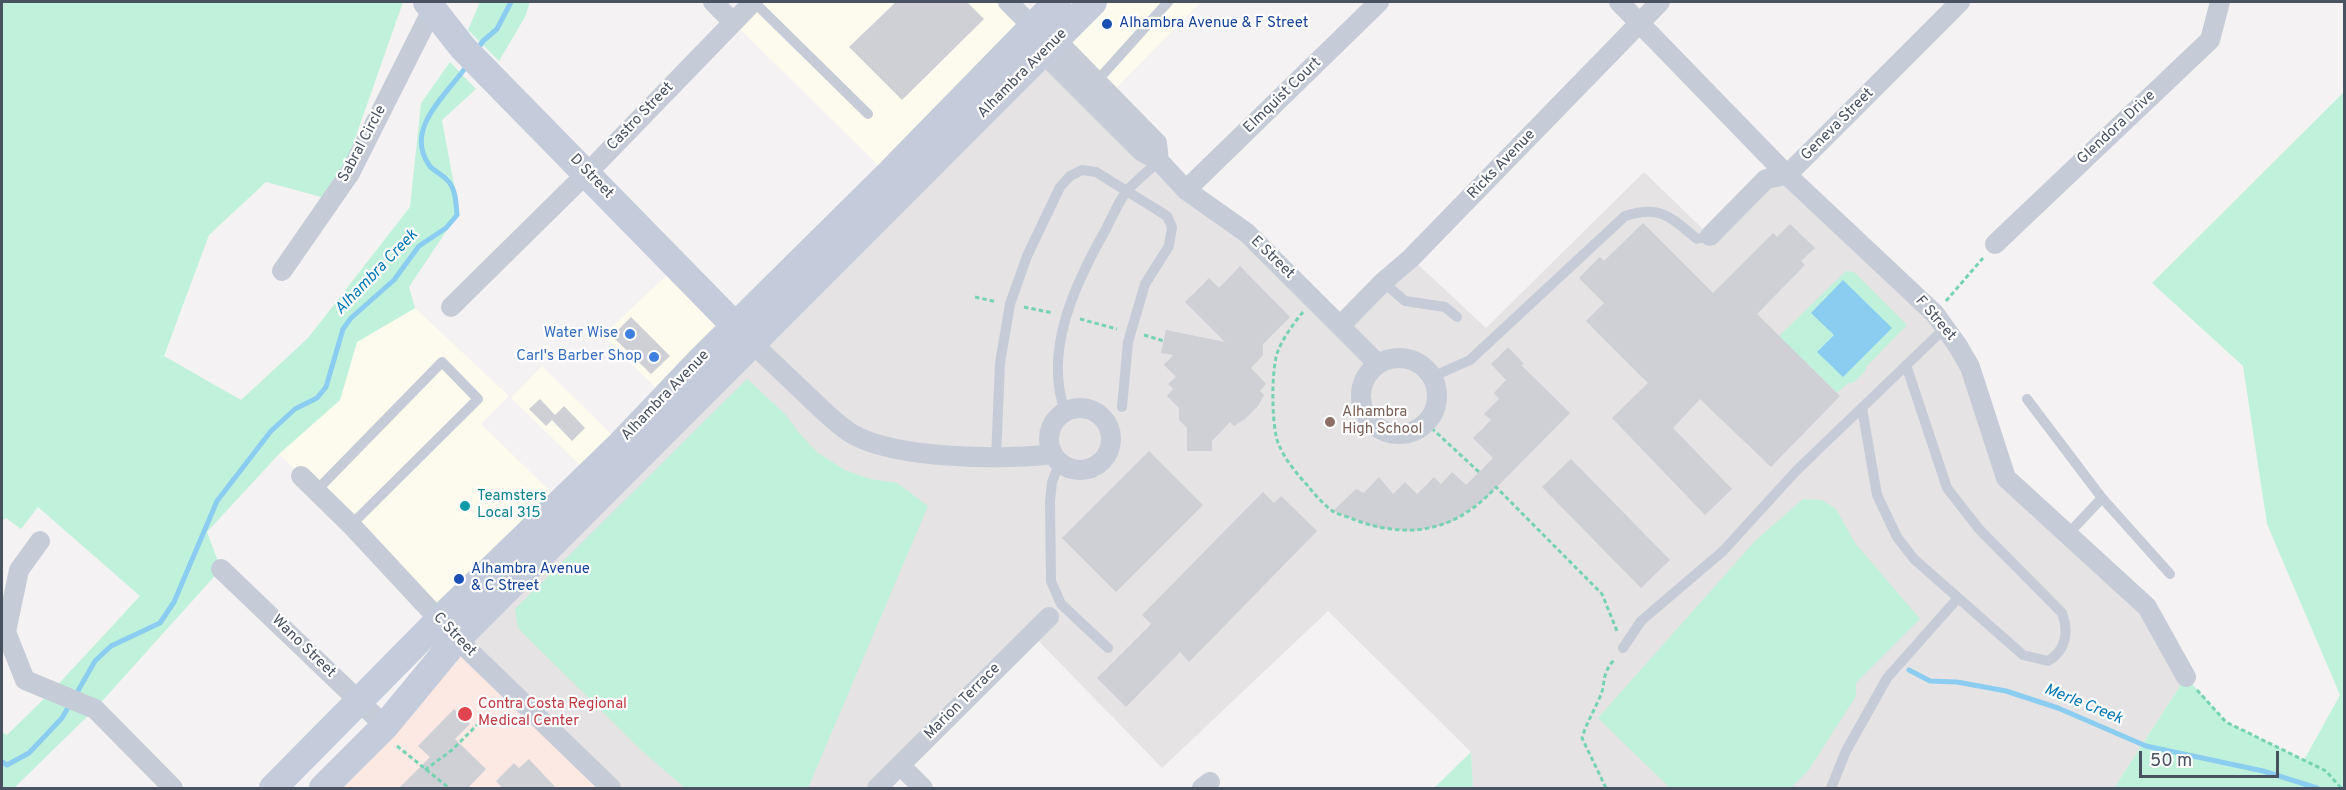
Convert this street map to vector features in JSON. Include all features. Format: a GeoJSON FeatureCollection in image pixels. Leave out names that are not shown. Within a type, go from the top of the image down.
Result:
{"type":"FeatureCollection","features":[{"type":"Feature","properties":{"kind":"main road","name":"Alhambra Avenue"},"geometry":{"type":"LineString","coordinates":[[1044,40],[1057,2]]}},
{"type":"Feature","properties":{"kind":"main road","name":"Alhambra Avenue"},"geometry":{"type":"LineString","coordinates":[[273,789],[359,702],[448,629],[610,454],[743,334],[888,175],[1044,40],[1093,2]]}},
{"type":"Feature","properties":{"kind":"main road","name":"D Street"},"geometry":{"type":"LineString","coordinates":[[430,6],[463,48],[743,334]]}},
{"type":"Feature","properties":{"kind":"main road","name":"Alhambra Avenue"},"geometry":{"type":"LineString","coordinates":[[323,789],[382,729],[448,629]]}},
{"type":"Feature","properties":{"kind":"street"},"geometry":{"type":"LineString","coordinates":[[713,2],[733,22]]}},
{"type":"Feature","properties":{"kind":"street","name":"Castro Street"},"geometry":{"type":"LineString","coordinates":[[451,307],[754,2]]}},
{"type":"Feature","properties":{"kind":"street","name":"E Street"},"geometry":{"type":"LineString","coordinates":[[1008,2],[1091,87],[1157,143],[1159,160],[1186,190],[1247,233],[1378,364]]}},
{"type":"Feature","properties":{"kind":"street","name":"Elmquist Court"},"geometry":{"type":"LineString","coordinates":[[1186,190],[1379,2]]}},
{"type":"Feature","properties":{"kind":"street","name":"F Street"},"geometry":{"type":"LineString","coordinates":[[1619,2],[1787,175],[1940,321],[1970,367],[2006,478],[2147,607],[2186,678]]}},
{"type":"Feature","properties":{"kind":"street","name":"Ricks Avenue"},"geometry":{"type":"LineString","coordinates":[[1341,326],[1383,282],[1411,258],[1660,2]]}},
{"type":"Feature","properties":{"kind":"street","name":"Geneva Street"},"geometry":{"type":"LineString","coordinates":[[1710,236],[1766,179],[1787,175],[1960,2]]}},
{"type":"Feature","properties":{"kind":"street","name":"Glendora Drive"},"geometry":{"type":"LineString","coordinates":[[1995,244],[2210,40],[2220,2]]}},
{"type":"Feature","properties":{"kind":"street","name":"Sabral Circle"},"geometry":{"type":"LineString","coordinates":[[282,271],[350,173],[430,6]]}},
{"type":"Feature","properties":{"kind":"street"},"geometry":{"type":"LineString","coordinates":[[743,334],[829,416],[853,434],[877,444],[924,453],[996,458],[1056,458]]}},
{"type":"Feature","properties":{"kind":"street"},"geometry":{"type":"LineString","coordinates":[[1406,358],[1424,367],[1432,377],[1437,398],[1435,409],[1426,423],[1413,432],[1399,434],[1380,429],[1365,414],[1361,393],[1364,382],[1378,364],[1388,359],[1406,358]]}},
{"type":"Feature","properties":{"kind":"street"},"geometry":{"type":"LineString","coordinates":[[1085,408],[1095,412],[1103,418],[1111,437],[1105,457],[1089,469],[1068,468],[1056,458],[1049,445],[1051,426],[1065,411],[1085,408]]}},
{"type":"Feature","properties":{"kind":"street","name":"C Street"},"geometry":{"type":"LineString","coordinates":[[301,476],[351,525],[448,629],[612,789]]}},
{"type":"Feature","properties":{"kind":"street"},"geometry":{"type":"LineString","coordinates":[[40,541],[19,570],[6,632],[25,680],[95,709],[173,789]]}},
{"type":"Feature","properties":{"kind":"street","name":"Wano Street"},"geometry":{"type":"LineString","coordinates":[[220,569],[359,702],[382,729]]}},
{"type":"Feature","properties":{"kind":"street","name":"Marion Terrace"},"geometry":{"type":"LineString","coordinates":[[877,789],[1055,610]]}},
{"type":"Feature","properties":{"kind":"street"},"geometry":{"type":"LineString","coordinates":[[900,766],[923,789]]}},
{"type":"Feature","properties":{"kind":"lane"},"geometry":{"type":"LineString","coordinates":[[754,2],[868,114]]}},
{"type":"Feature","properties":{"kind":"lane"},"geometry":{"type":"LineString","coordinates":[[1091,87],[1168,2]]}},
{"type":"Feature","properties":{"kind":"lane"},"geometry":{"type":"LineString","coordinates":[[1065,411],[1059,394],[1058,351],[1083,268],[1126,192],[1159,160]]}},
{"type":"Feature","properties":{"kind":"lane"},"geometry":{"type":"LineString","coordinates":[[996,458],[1000,363],[1007,312],[1027,256],[1060,187],[1070,176],[1082,170],[1096,172],[1167,216],[1172,227],[1169,246],[1145,284],[1128,342],[1122,407]]}},
{"type":"Feature","properties":{"kind":"lane"},"geometry":{"type":"LineString","coordinates":[[1432,377],[1470,360],[1625,216],[1643,210],[1662,212],[1696,239],[1710,236]]}},
{"type":"Feature","properties":{"kind":"lane"},"geometry":{"type":"LineString","coordinates":[[1383,282],[1405,301],[1445,307],[1457,317]]}},
{"type":"Feature","properties":{"kind":"lane"},"geometry":{"type":"LineString","coordinates":[[1623,648],[1641,621],[1723,551],[1797,471],[1906,365],[1940,321]]}},
{"type":"Feature","properties":{"kind":"lane"},"geometry":{"type":"LineString","coordinates":[[316,491],[442,362],[478,399],[351,525]]}},
{"type":"Feature","properties":{"kind":"lane"},"geometry":{"type":"LineString","coordinates":[[1862,408],[1877,495],[1896,537],[1914,559],[2023,655],[2048,661],[2056,657],[2062,648],[2067,626],[2062,613],[1979,530],[1947,488],[1906,365]]}},
{"type":"Feature","properties":{"kind":"lane"},"geometry":{"type":"LineString","coordinates":[[2027,399],[2102,498],[2170,574]]}},
{"type":"Feature","properties":{"kind":"lane"},"geometry":{"type":"LineString","coordinates":[[1056,458],[1052,482],[1050,556],[1055,610],[1107,648]]}},
{"type":"Feature","properties":{"kind":"lane"},"geometry":{"type":"LineString","coordinates":[[2068,534],[2102,498]]}},
{"type":"Feature","properties":{"kind":"lane"},"geometry":{"type":"LineString","coordinates":[[1831,789],[1846,751],[1887,678],[1958,598]]}},
{"type":"Feature","properties":{"kind":"path"},"geometry":{"type":"LineString","coordinates":[[1940,321],[1995,244]]}},
{"type":"Feature","properties":{"kind":"path"},"geometry":{"type":"LineString","coordinates":[[1317,301],[1301,314],[1277,352],[1272,399],[1279,446],[1312,492],[1333,511],[1378,528],[1413,531],[1454,521],[1496,488],[1602,594],[1623,648],[1606,670],[1601,697],[1586,722],[1582,738],[1606,789]]}},
{"type":"Feature","properties":{"kind":"path"},"geometry":{"type":"LineString","coordinates":[[1426,423],[1479,472]]}},
{"type":"Feature","properties":{"kind":"path"},"geometry":{"type":"LineString","coordinates":[[2186,678],[2226,722],[2326,771],[2341,789]]}},
{"type":"Feature","properties":{"kind":"path"},"geometry":{"type":"LineString","coordinates":[[425,770],[452,750],[477,725]]}},
{"type":"Feature","properties":{"kind":"path"},"geometry":{"type":"LineString","coordinates":[[382,729],[425,770],[449,789]]}},
{"type":"Feature","properties":{"kind":"shaded area"},"geometry":{"type":"Polygon","coordinates":[[[753,2],[1008,2],[1032,26],[888,175],[733,22],[753,2]]]}},
{"type":"Feature","properties":{"kind":"shaded area"},"geometry":{"type":"Polygon","coordinates":[[[1094,2],[1201,2],[1110,94],[1056,40],[1094,2]]]}},
{"type":"Feature","properties":{"kind":"shaded area","name":"Alhambra High School"},"geometry":{"type":"Polygon","coordinates":[[[1043,53],[1341,325],[1411,258],[1486,328],[1644,172],[1710,236],[1766,179],[1787,175],[1958,346],[2006,478],[2147,607],[2186,677],[2114,788],[1473,788],[1471,752],[1328,611],[1162,768],[1032,634],[877,788],[612,788],[457,639],[1043,53]]]}},
{"type":"Feature","properties":{"kind":"shaded area"},"geometry":{"type":"Polygon","coordinates":[[[677,266],[735,325],[665,397],[603,335],[677,266]]]}},
{"type":"Feature","properties":{"kind":"shaded area"},"geometry":{"type":"Polygon","coordinates":[[[415,308],[509,396],[481,424],[561,502],[439,620],[351,525],[279,454],[340,400],[357,342],[415,308]]]}},
{"type":"Feature","properties":{"kind":"shaded area"},"geometry":{"type":"Polygon","coordinates":[[[542,366],[621,444],[590,475],[511,398],[542,366]]]}},
{"type":"Feature","properties":{"kind":"shaded area","name":"Contra Costa Regional Medical Center"},"geometry":{"type":"Polygon","coordinates":[[[457,639],[611,788],[323,788],[457,639]]]}},
{"type":"Feature","properties":{"kind":"green space"},"geometry":{"type":"Polygon","coordinates":[[[2,2],[403,2],[344,170],[325,198],[266,182],[209,235],[164,356],[241,400],[308,338],[410,207],[421,103],[450,62],[476,89],[442,120],[459,212],[409,287],[415,308],[357,342],[340,400],[279,454],[207,532],[221,569],[95,709],[14,788],[2,788],[2,732],[7,735],[52,691],[140,596],[38,507],[21,529],[6,518],[2,521],[2,2]]]}},
{"type":"Feature","properties":{"kind":"green space"},"geometry":{"type":"Polygon","coordinates":[[[480,2],[530,2],[525,17],[499,61],[468,30],[480,2]]]}},
{"type":"Feature","properties":{"kind":"green space"},"geometry":{"type":"Polygon","coordinates":[[[2344,92],[2344,788],[2114,788],[2186,677],[2226,722],[2304,760],[2340,695],[2267,524],[2243,366],[2152,283],[2344,92]]]}},
{"type":"Feature","properties":{"kind":"green space"},"geometry":{"type":"Polygon","coordinates":[[[1846,271],[1854,272],[1907,325],[1853,383],[1848,383],[1837,393],[1779,336],[1846,271]]]}},
{"type":"Feature","properties":{"kind":"green space"},"geometry":{"type":"Polygon","coordinates":[[[747,379],[785,414],[818,453],[845,470],[870,479],[897,483],[928,506],[808,788],[685,788],[642,751],[518,628],[515,609],[747,379]]]}},
{"type":"Feature","properties":{"kind":"green space"},"geometry":{"type":"Polygon","coordinates":[[[1803,499],[1822,500],[1836,509],[1855,543],[1920,619],[1856,683],[1856,696],[1808,771],[1791,788],[1670,788],[1598,718],[1755,541],[1803,499]]]}},
{"type":"Feature","properties":{"kind":"green space"},"geometry":{"type":"Polygon","coordinates":[[[1471,752],[1473,788],[1434,788],[1471,752]]]}},
{"type":"Feature","properties":{"kind":"water"},"geometry":{"type":"Polygon","coordinates":[[[1843,280],[1892,328],[1843,377],[1817,352],[1834,335],[1811,313],[1843,280]]]}},
{"type":"Feature","properties":{"kind":"building"},"geometry":{"type":"Polygon","coordinates":[[[896,2],[967,2],[984,19],[902,100],[849,47],[896,2]]]}},
{"type":"Feature","properties":{"kind":"building"},"geometry":{"type":"Polygon","coordinates":[[[1643,223],[1713,293],[1773,233],[1777,237],[1790,224],[1815,248],[1801,261],[1805,265],[1757,314],[1840,396],[1771,467],[1700,399],[1673,428],[1732,489],[1705,515],[1612,418],[1648,383],[1586,321],[1604,303],[1579,278],[1600,257],[1604,261],[1643,223]]]}},
{"type":"Feature","properties":{"kind":"building"},"geometry":{"type":"Polygon","coordinates":[[[1240,266],[1290,317],[1263,344],[1263,355],[1251,368],[1266,384],[1260,391],[1264,395],[1258,406],[1234,426],[1230,422],[1212,441],[1212,451],[1187,451],[1187,428],[1179,420],[1179,408],[1167,396],[1173,389],[1168,384],[1176,377],[1164,365],[1173,355],[1161,353],[1166,330],[1225,342],[1185,302],[1209,278],[1219,288],[1240,266]]]}},
{"type":"Feature","properties":{"kind":"building"},"geometry":{"type":"Polygon","coordinates":[[[631,317],[670,356],[651,374],[612,336],[631,317]]]}},
{"type":"Feature","properties":{"kind":"building"},"geometry":{"type":"Polygon","coordinates":[[[1508,347],[1524,364],[1521,365],[1570,413],[1487,497],[1453,521],[1413,531],[1378,528],[1333,511],[1356,489],[1364,493],[1379,477],[1393,494],[1405,482],[1417,494],[1434,477],[1441,484],[1452,472],[1466,485],[1493,458],[1473,438],[1491,420],[1484,414],[1499,399],[1494,393],[1506,380],[1491,364],[1508,347]]]}},
{"type":"Feature","properties":{"kind":"building"},"geometry":{"type":"Polygon","coordinates":[[[540,399],[555,415],[564,406],[585,428],[572,441],[552,420],[546,426],[529,409],[540,399]]]}},
{"type":"Feature","properties":{"kind":"building"},"geometry":{"type":"Polygon","coordinates":[[[1149,451],[1203,505],[1116,592],[1062,538],[1149,451]]]}},
{"type":"Feature","properties":{"kind":"building"},"geometry":{"type":"Polygon","coordinates":[[[1571,459],[1670,560],[1641,588],[1542,487],[1571,459]]]}},
{"type":"Feature","properties":{"kind":"building"},"geometry":{"type":"Polygon","coordinates":[[[1263,492],[1274,503],[1281,496],[1317,531],[1189,662],[1180,652],[1126,707],[1097,678],[1151,624],[1142,615],[1263,492]]]}},
{"type":"Feature","properties":{"kind":"building"},"geometry":{"type":"Polygon","coordinates":[[[454,709],[470,724],[455,739],[486,769],[467,789],[398,789],[430,757],[418,746],[454,709]]]}},
{"type":"Feature","properties":{"kind":"building"},"geometry":{"type":"Polygon","coordinates":[[[529,759],[557,789],[503,789],[496,781],[514,763],[519,768],[529,759]]]}},
{"type":"Feature","properties":{"kind":"waterway","name":"Alhambra Creek"},"geometry":{"type":"LineString","coordinates":[[476,51],[483,41],[497,29],[511,2]]}},
{"type":"Feature","properties":{"kind":"waterway","name":"Alhambra Creek"},"geometry":{"type":"LineString","coordinates":[[75,696],[95,661],[111,646],[160,623],[174,602],[217,501],[271,431],[295,409],[317,398],[326,387],[343,329],[351,318],[394,280],[419,246],[446,228],[457,215],[452,187],[429,165],[422,151],[421,138],[425,124],[440,99],[468,64]]}},
{"type":"Feature","properties":{"kind":"waterway","name":"Merle Creek"},"geometry":{"type":"LineString","coordinates":[[1909,670],[1930,681],[1957,682],[2006,691],[2058,708],[2146,746],[2263,771],[2317,788]]}},
{"type":"Feature","properties":{"kind":"waterway","name":"Alhambra Creek"},"geometry":{"type":"LineString","coordinates":[[2,762],[7,765],[29,753],[62,718],[70,704]]}},
{"type":"Feature","properties":{"kind":"place","name":"Alhambra Avenue & F Street"},"geometry":{"type":"Point","coordinates":[1107,24]}},
{"type":"Feature","properties":{"kind":"place","name":"Water Wise"},"geometry":{"type":"Point","coordinates":[630,334]}},
{"type":"Feature","properties":{"kind":"place","name":"Carl's Barber Shop"},"geometry":{"type":"Point","coordinates":[654,357]}},
{"type":"Feature","properties":{"kind":"place","name":"Alhambra High School"},"geometry":{"type":"Point","coordinates":[1330,422]}},
{"type":"Feature","properties":{"kind":"place","name":"Teamsters Local 315"},"geometry":{"type":"Point","coordinates":[465,506]}},
{"type":"Feature","properties":{"kind":"place","name":"Alhambra Avenue & C Street"},"geometry":{"type":"Point","coordinates":[459,579]}},
{"type":"Feature","properties":{"kind":"place","name":"Contra Costa Regional Medical Center"},"geometry":{"type":"Point","coordinates":[465,714]}}]}
